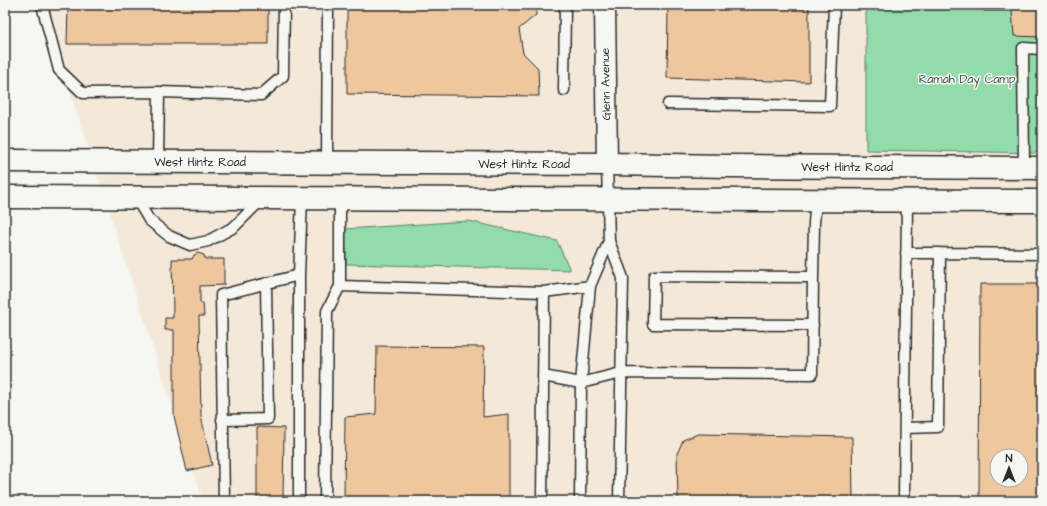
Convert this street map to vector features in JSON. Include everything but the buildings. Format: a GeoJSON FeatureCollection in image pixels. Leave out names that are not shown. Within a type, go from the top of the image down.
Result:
{"type":"FeatureCollection","features":[{"type":"Feature","properties":{"kind":"main road","name":"West Hintz Road"},"geometry":{"type":"LineString","coordinates":[[5,161],[1033,168]]}},
{"type":"Feature","properties":{"kind":"main road"},"geometry":{"type":"LineString","coordinates":[[5,197],[1042,201]]}},
{"type":"Feature","properties":{"kind":"street","name":"Glenn Avenue"},"geometry":{"type":"LineString","coordinates":[[605,5],[607,164]]}},
{"type":"Feature","properties":{"kind":"lane"},"geometry":{"type":"LineString","coordinates":[[42,5],[59,70],[82,93],[159,92],[261,95],[283,76],[284,5]]}},
{"type":"Feature","properties":{"kind":"lane"},"geometry":{"type":"LineString","coordinates":[[328,5],[328,163]]}},
{"type":"Feature","properties":{"kind":"lane"},"geometry":{"type":"LineString","coordinates":[[564,90],[565,5]]}},
{"type":"Feature","properties":{"kind":"lane"},"geometry":{"type":"LineString","coordinates":[[668,104],[830,106],[834,5]]}},
{"type":"Feature","properties":{"kind":"lane"},"geometry":{"type":"LineString","coordinates":[[1033,168],[1023,48],[1042,48]]}},
{"type":"Feature","properties":{"kind":"lane"},"geometry":{"type":"LineString","coordinates":[[158,162],[159,92]]}},
{"type":"Feature","properties":{"kind":"lane"},"geometry":{"type":"LineString","coordinates":[[607,164],[609,241],[623,278],[619,501]]}},
{"type":"Feature","properties":{"kind":"lane"},"geometry":{"type":"LineString","coordinates":[[136,198],[150,220],[169,236],[190,245],[208,241],[234,227],[262,198]]}},
{"type":"Feature","properties":{"kind":"lane"},"geometry":{"type":"LineString","coordinates":[[299,501],[299,274],[302,199]]}},
{"type":"Feature","properties":{"kind":"lane"},"geometry":{"type":"LineString","coordinates":[[325,501],[327,311],[340,286],[340,199]]}},
{"type":"Feature","properties":{"kind":"lane"},"geometry":{"type":"LineString","coordinates":[[543,376],[581,383],[621,373],[812,374],[814,223],[816,200]]}},
{"type":"Feature","properties":{"kind":"lane"},"geometry":{"type":"LineString","coordinates":[[904,501],[907,201]]}},
{"type":"Feature","properties":{"kind":"lane"},"geometry":{"type":"LineString","coordinates":[[580,501],[581,383],[590,286],[609,241]]}},
{"type":"Feature","properties":{"kind":"lane"},"geometry":{"type":"LineString","coordinates":[[906,253],[1042,254]]}},
{"type":"Feature","properties":{"kind":"lane"},"geometry":{"type":"LineString","coordinates":[[904,428],[938,427],[940,253]]}},
{"type":"Feature","properties":{"kind":"lane"},"geometry":{"type":"LineString","coordinates":[[224,501],[221,295],[299,274]]}},
{"type":"Feature","properties":{"kind":"lane"},"geometry":{"type":"LineString","coordinates":[[813,325],[653,324],[654,276],[814,277]]}},
{"type":"Feature","properties":{"kind":"lane"},"geometry":{"type":"LineString","coordinates":[[222,420],[268,419],[266,283]]}},
{"type":"Feature","properties":{"kind":"lane"},"geometry":{"type":"LineString","coordinates":[[340,286],[544,292],[590,286]]}},
{"type":"Feature","properties":{"kind":"lane"},"geometry":{"type":"LineString","coordinates":[[542,501],[544,292]]}},
{"type":"Feature","properties":{"kind":"shaded area"},"geometry":{"type":"Polygon","coordinates":[[[42,5],[1042,5],[1042,501],[203,501],[42,5]]]}},
{"type":"Feature","properties":{"kind":"green space","name":"Ramah Day Camp"},"geometry":{"type":"Polygon","coordinates":[[[866,5],[1042,5],[1042,153],[866,150],[866,5]]]}},
{"type":"Feature","properties":{"kind":"green space"},"geometry":{"type":"Polygon","coordinates":[[[469,221],[557,241],[570,270],[346,264],[345,229],[469,221]]]}}]}
